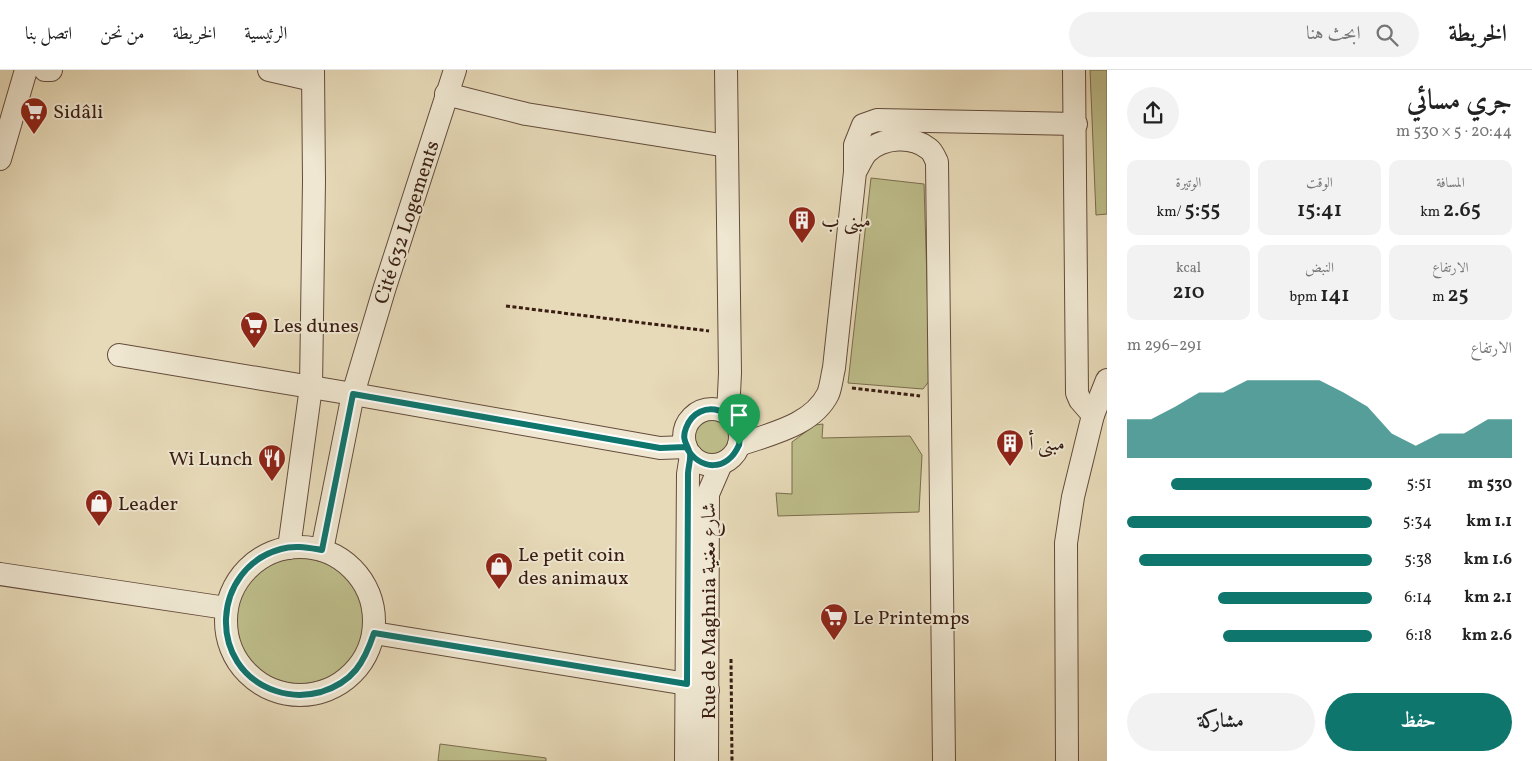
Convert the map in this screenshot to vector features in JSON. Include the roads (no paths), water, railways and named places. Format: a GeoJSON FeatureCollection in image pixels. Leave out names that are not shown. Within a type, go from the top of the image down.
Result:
{"type":"FeatureCollection","features":[{"type":"Feature","properties":{"kind":"street"},"geometry":{"type":"LineString","coordinates":[[0,160],[7,111],[26,70]]}},
{"type":"Feature","properties":{"kind":"street"},"geometry":{"type":"LineString","coordinates":[[45,70],[51,70]]}},
{"type":"Feature","properties":{"kind":"street"},"geometry":{"type":"LineString","coordinates":[[269,70],[313,75],[314,181],[310,387],[290,548]]}},
{"type":"Feature","properties":{"kind":"street","name":"Cité 632 Logements"},"geometry":{"type":"LineString","coordinates":[[322,550],[353,394],[455,70]]}},
{"type":"Feature","properties":{"kind":"street"},"geometry":{"type":"LineString","coordinates":[[726,70],[728,414]]}},
{"type":"Feature","properties":{"kind":"street"},"geometry":{"type":"LineString","coordinates":[[1074,70],[1077,393],[1080,400],[1093,415]]}},
{"type":"Feature","properties":{"kind":"street"},"geometry":{"type":"LineString","coordinates":[[446,94],[526,114],[727,146]]}},
{"type":"Feature","properties":{"kind":"street"},"geometry":{"type":"LineString","coordinates":[[739,445],[795,424],[814,413],[828,394],[834,368],[857,138],[863,125],[877,120],[1076,124]]}},
{"type":"Feature","properties":{"kind":"street"},"geometry":{"type":"LineString","coordinates":[[855,172],[868,152],[885,142],[902,139],[918,142],[931,150],[937,162],[944,761]]}},
{"type":"Feature","properties":{"kind":"street"},"geometry":{"type":"LineString","coordinates":[[119,355],[660,448],[688,451]]}},
{"type":"Feature","properties":{"kind":"street"},"geometry":{"type":"LineString","coordinates":[[1067,761],[1066,543],[1073,497],[1093,415],[1107,380]]}},
{"type":"Feature","properties":{"kind":"street"},"geometry":{"type":"LineString","coordinates":[[712,409],[720,410],[735,420],[739,428],[739,445],[729,460],[721,464],[704,464],[696,460],[688,451],[684,438],[685,429],[695,415],[712,409]]}},
{"type":"Feature","properties":{"kind":"street","name":"Rue de Maghnia شارع مغنية"},"geometry":{"type":"LineString","coordinates":[[688,451],[698,687],[707,761]]}},
{"type":"Feature","properties":{"kind":"street","name":"Rue de Maghnia شارع مغنية"},"geometry":{"type":"LineString","coordinates":[[686,761],[698,687],[708,494],[721,464]]}},
{"type":"Feature","properties":{"kind":"street"},"geometry":{"type":"LineString","coordinates":[[302,547],[322,550],[347,564],[357,574],[368,591],[374,612],[374,633],[366,655],[352,674],[333,688],[311,695],[287,695],[265,687],[246,673],[232,654],[225,632],[226,608],[233,588],[245,570],[261,557],[281,549],[302,547]]}},
{"type":"Feature","properties":{"kind":"street"},"geometry":{"type":"LineString","coordinates":[[0,574],[226,608]]}},
{"type":"Feature","properties":{"kind":"street"},"geometry":{"type":"LineString","coordinates":[[374,633],[698,687]]}},
{"type":"Feature","properties":{"kind":"place","name":"Sidâli"},"geometry":{"type":"Point","coordinates":[34,135]}},
{"type":"Feature","properties":{"kind":"place","name":"مبنى ب"},"geometry":{"type":"Point","coordinates":[802,244]}},
{"type":"Feature","properties":{"kind":"place","name":"Les dunes"},"geometry":{"type":"Point","coordinates":[254,349]}},
{"type":"Feature","properties":{"kind":"place","name":"مبنى أ"},"geometry":{"type":"Point","coordinates":[1010,467]}},
{"type":"Feature","properties":{"kind":"place","name":"Wi Lunch"},"geometry":{"type":"Point","coordinates":[272,482]}},
{"type":"Feature","properties":{"kind":"place","name":"Leader"},"geometry":{"type":"Point","coordinates":[99,527]}},
{"type":"Feature","properties":{"kind":"place","name":"Le petit coin des animaux"},"geometry":{"type":"Point","coordinates":[499,590]}},
{"type":"Feature","properties":{"kind":"place","name":"Le Printemps"},"geometry":{"type":"Point","coordinates":[834,641]}}]}
